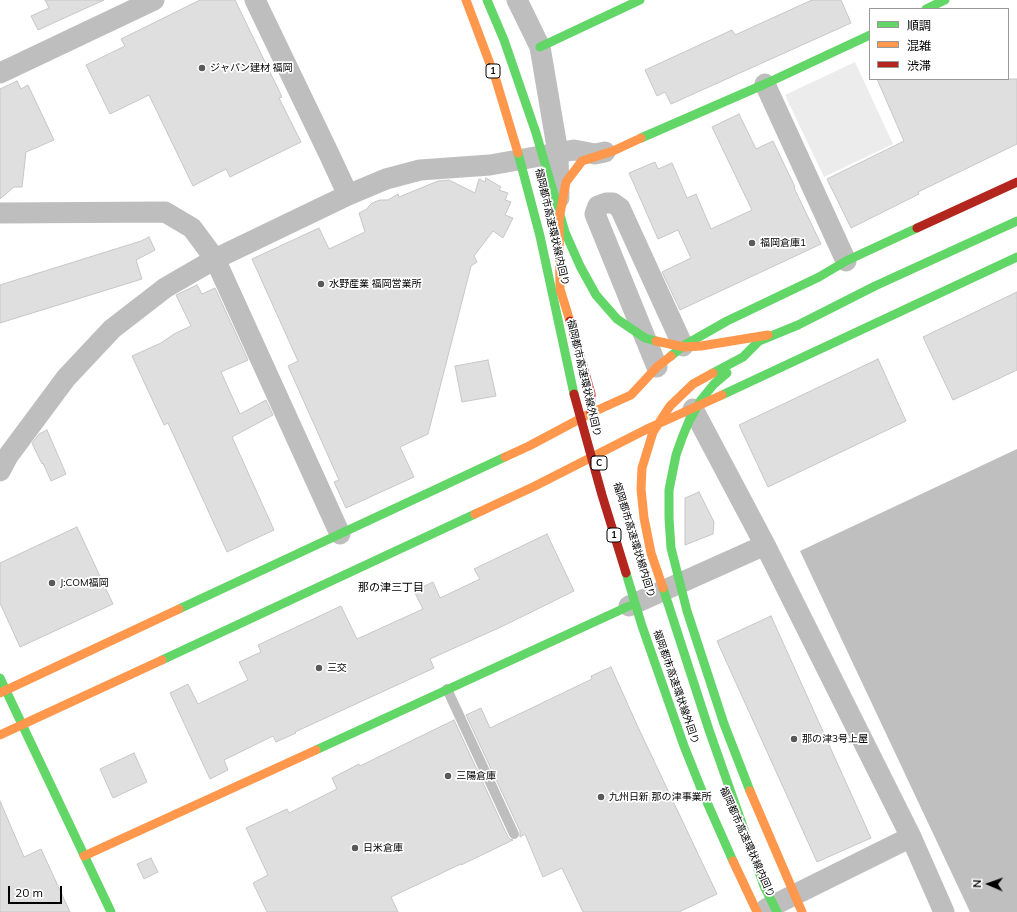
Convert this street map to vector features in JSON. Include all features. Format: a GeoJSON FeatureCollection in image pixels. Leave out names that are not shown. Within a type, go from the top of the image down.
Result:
{"type":"FeatureCollection","features":[{"type":"Feature","properties":{"kind":"main road","name":"福岡都市高速環状線外回り"},"geometry":{"type":"LineString","coordinates":[[466,0],[496,80],[516,144],[540,236],[575,398],[602,495],[640,619],[684,746],[697,778],[724,841],[765,912]]}},
{"type":"Feature","properties":{"kind":"main road","name":"福岡都市高速環状線内回り"},"geometry":{"type":"LineString","coordinates":[[475,0],[502,79],[530,179],[581,396],[626,558],[674,696],[704,773]]}},
{"type":"Feature","properties":{"kind":"main road"},"geometry":{"type":"LineString","coordinates":[[487,0],[504,40],[536,133],[565,232],[591,287],[602,304],[617,320],[646,338],[684,347],[715,345],[777,334]]}},
{"type":"Feature","properties":{"kind":"main road"},"geometry":{"type":"LineString","coordinates":[[487,0],[505,43],[536,132],[551,186],[573,253],[587,278],[606,301],[636,328],[658,338],[669,342],[701,344],[759,341],[798,325],[875,286],[1017,221]]}},
{"type":"Feature","properties":{"kind":"main road"},"geometry":{"type":"LineString","coordinates":[[540,47],[640,0]]}},
{"type":"Feature","properties":{"kind":"main road"},"geometry":{"type":"LineString","coordinates":[[928,8],[945,0]]}},
{"type":"Feature","properties":{"kind":"main road"},"geometry":{"type":"LineString","coordinates":[[591,413],[591,394],[560,289],[559,219],[566,182],[582,161],[613,151],[765,84],[869,35]]}},
{"type":"Feature","properties":{"kind":"main road"},"geometry":{"type":"LineString","coordinates":[[3,692],[529,446],[591,413],[631,395],[657,367],[683,346],[727,321],[819,277],[846,262],[1017,182]]}},
{"type":"Feature","properties":{"kind":"main road"},"geometry":{"type":"LineString","coordinates":[[802,912],[740,766],[710,682],[687,611],[671,548],[669,518],[670,490],[676,455],[687,427],[701,400],[714,384],[738,365],[750,358],[777,334],[877,285],[1017,221]]}},
{"type":"Feature","properties":{"kind":"main road"},"geometry":{"type":"LineString","coordinates":[[0,735],[535,486],[649,428],[693,409],[1017,257]]}},
{"type":"Feature","properties":{"kind":"main road"},"geometry":{"type":"LineString","coordinates":[[759,341],[743,357],[693,384],[670,406],[653,432],[650,440],[642,468],[641,489],[644,518],[651,553],[709,730],[764,886],[765,912]]}},
{"type":"Feature","properties":{"kind":"main road"},"geometry":{"type":"LineString","coordinates":[[84,856],[629,606]]}},
{"type":"Feature","properties":{"kind":"main road"},"geometry":{"type":"LineString","coordinates":[[0,678],[3,692],[22,725],[111,912]]}},
{"type":"Feature","properties":{"kind":"main road","name":"福岡都市高速環状線内回り"},"geometry":{"type":"LineString","coordinates":[[717,803],[765,912]]}},
{"type":"Feature","properties":{"kind":"street"},"geometry":{"type":"LineString","coordinates":[[0,73],[154,0]]}},
{"type":"Feature","properties":{"kind":"street"},"geometry":{"type":"LineString","coordinates":[[255,0],[348,196]]}},
{"type":"Feature","properties":{"kind":"street"},"geometry":{"type":"LineString","coordinates":[[517,0],[540,47],[558,153],[559,219]]}},
{"type":"Feature","properties":{"kind":"street"},"geometry":{"type":"LineString","coordinates":[[765,84],[846,262]]}},
{"type":"Feature","properties":{"kind":"street"},"geometry":{"type":"LineString","coordinates":[[0,471],[8,456],[66,378],[112,329],[165,288],[215,259],[386,179],[420,170],[490,165],[574,150],[595,154],[613,151]]}},
{"type":"Feature","properties":{"kind":"street"},"geometry":{"type":"LineString","coordinates":[[657,367],[595,214],[598,206],[606,203],[613,203],[620,208],[683,346]]}},
{"type":"Feature","properties":{"kind":"street"},"geometry":{"type":"LineString","coordinates":[[0,213],[165,212],[192,228],[215,259],[340,534]]}},
{"type":"Feature","properties":{"kind":"street"},"geometry":{"type":"LineString","coordinates":[[693,409],[765,545],[911,837],[944,912]]}},
{"type":"Feature","properties":{"kind":"street"},"geometry":{"type":"LineString","coordinates":[[591,413],[597,454],[603,472],[610,534],[615,559],[629,606],[765,912],[911,837]]}},
{"type":"Feature","properties":{"kind":"street"},"geometry":{"type":"LineString","coordinates":[[629,606],[765,545]]}},
{"type":"Feature","properties":{"kind":"lane"},"geometry":{"type":"LineString","coordinates":[[447,690],[514,834]]}},
{"type":"Feature","properties":{"kind":"shaded area"},"geometry":{"type":"Polygon","coordinates":[[[855,62],[893,144],[824,177],[785,95],[855,62]]]}},
{"type":"Feature","properties":{"kind":"shaded area"},"geometry":{"type":"Polygon","coordinates":[[[1017,449],[1017,912],[970,912],[800,551],[1017,449]]]}},
{"type":"Feature","properties":{"kind":"building"},"geometry":{"type":"Polygon","coordinates":[[[45,0],[104,0],[38,30],[31,16],[49,8],[45,0]]]}},
{"type":"Feature","properties":{"kind":"building","name":"ジャパン建材 福岡"},"geometry":{"type":"Polygon","coordinates":[[[200,0],[235,0],[282,97],[279,98],[301,142],[230,177],[226,169],[193,186],[149,95],[110,114],[86,65],[125,46],[121,39],[200,0]]]}},
{"type":"Feature","properties":{"kind":"building"},"geometry":{"type":"Polygon","coordinates":[[[812,0],[841,0],[851,23],[671,104],[665,92],[657,96],[645,70],[732,30],[735,35],[812,0]]]}},
{"type":"Feature","properties":{"kind":"building"},"geometry":{"type":"Polygon","coordinates":[[[1017,79],[1017,144],[918,192],[919,194],[851,228],[827,179],[904,141],[877,80],[1017,79]]]}},
{"type":"Feature","properties":{"kind":"building"},"geometry":{"type":"Polygon","coordinates":[[[17,81],[21,89],[28,85],[54,140],[26,152],[22,187],[14,187],[0,199],[0,89],[17,81]]]}},
{"type":"Feature","properties":{"kind":"building"},"geometry":{"type":"Polygon","coordinates":[[[739,114],[756,149],[773,141],[821,244],[680,310],[662,272],[691,258],[678,230],[658,239],[629,173],[655,162],[658,169],[672,163],[687,198],[696,194],[711,229],[752,210],[712,127],[739,114]]]}},
{"type":"Feature","properties":{"kind":"building"},"geometry":{"type":"Polygon","coordinates":[[[486,178],[501,187],[499,190],[508,193],[505,200],[511,202],[505,215],[513,218],[503,238],[493,231],[474,256],[477,262],[471,266],[428,434],[400,447],[414,477],[346,508],[334,482],[339,480],[288,366],[298,361],[252,259],[319,228],[329,249],[365,232],[359,213],[367,209],[372,203],[380,200],[388,200],[398,194],[399,197],[438,181],[449,180],[475,193],[479,179],[485,182],[486,178]]]}},
{"type":"Feature","properties":{"kind":"building"},"geometry":{"type":"Polygon","coordinates":[[[149,237],[155,250],[136,260],[142,279],[0,323],[0,285],[141,241],[149,237]]]}},
{"type":"Feature","properties":{"kind":"building"},"geometry":{"type":"Polygon","coordinates":[[[197,285],[202,294],[215,288],[248,360],[221,372],[240,414],[266,400],[273,415],[232,437],[274,530],[227,552],[168,423],[164,425],[132,356],[161,343],[174,334],[191,326],[176,295],[197,285]]]}},
{"type":"Feature","properties":{"kind":"building"},"geometry":{"type":"Polygon","coordinates":[[[1017,292],[1017,370],[953,400],[923,337],[1017,292]]]}},
{"type":"Feature","properties":{"kind":"building"},"geometry":{"type":"Polygon","coordinates":[[[878,359],[906,421],[768,487],[739,425],[878,359]]]}},
{"type":"Feature","properties":{"kind":"building"},"geometry":{"type":"Polygon","coordinates":[[[488,360],[496,396],[462,402],[455,366],[488,360]]]}},
{"type":"Feature","properties":{"kind":"building"},"geometry":{"type":"Polygon","coordinates":[[[47,430],[66,474],[51,481],[32,443],[39,434],[47,430]]]}},
{"type":"Feature","properties":{"kind":"building"},"geometry":{"type":"Polygon","coordinates":[[[699,492],[714,522],[713,534],[685,545],[685,498],[699,492]]]}},
{"type":"Feature","properties":{"kind":"building","name":"J:COM福岡"},"geometry":{"type":"Polygon","coordinates":[[[77,527],[113,604],[20,647],[0,603],[0,563],[77,527]]]}},
{"type":"Feature","properties":{"kind":"building"},"geometry":{"type":"Polygon","coordinates":[[[547,534],[574,591],[503,626],[430,659],[434,668],[276,742],[273,736],[224,760],[228,770],[210,779],[170,693],[188,684],[198,704],[248,680],[239,662],[261,652],[258,645],[341,606],[357,639],[423,609],[414,591],[433,582],[440,598],[480,579],[474,569],[547,534]]]}},
{"type":"Feature","properties":{"kind":"building","name":"那の津3号上屋"},"geometry":{"type":"Polygon","coordinates":[[[771,616],[871,838],[817,862],[717,641],[771,616]]]}},
{"type":"Feature","properties":{"kind":"building"},"geometry":{"type":"Polygon","coordinates":[[[611,667],[717,894],[679,912],[583,912],[562,868],[543,877],[525,834],[520,837],[520,831],[466,715],[481,708],[490,728],[592,679],[591,676],[611,667]]]}},
{"type":"Feature","properties":{"kind":"building"},"geometry":{"type":"Polygon","coordinates":[[[454,720],[508,837],[513,840],[391,897],[398,912],[267,912],[253,883],[268,875],[246,828],[287,809],[289,813],[337,789],[332,778],[454,720]]]}},
{"type":"Feature","properties":{"kind":"building"},"geometry":{"type":"Polygon","coordinates":[[[134,753],[147,782],[113,798],[100,769],[134,753]]]}},
{"type":"Feature","properties":{"kind":"building"},"geometry":{"type":"Polygon","coordinates":[[[0,801],[24,857],[41,849],[70,912],[0,912],[0,801]]]}},
{"type":"Feature","properties":{"kind":"building"},"geometry":{"type":"Polygon","coordinates":[[[151,858],[158,872],[144,879],[137,864],[151,858]]]}},
{"type":"Feature","properties":{"kind":"traffic: fast"},"geometry":{"type":"LineString","coordinates":[[487,0],[504,40],[536,133],[565,232],[580,266],[596,295],[617,319],[645,338],[656,341]]}},
{"type":"Feature","properties":{"kind":"traffic: fast"},"geometry":{"type":"LineString","coordinates":[[540,47],[640,0]]}},
{"type":"Feature","properties":{"kind":"traffic: fast"},"geometry":{"type":"LineString","coordinates":[[928,8],[945,0]]}},
{"type":"Feature","properties":{"kind":"traffic: fast"},"geometry":{"type":"LineString","coordinates":[[641,138],[765,84],[869,35]]}},
{"type":"Feature","properties":{"kind":"traffic: fast"},"geometry":{"type":"LineString","coordinates":[[518,153],[540,236],[574,394]]}},
{"type":"Feature","properties":{"kind":"traffic: fast"},"geometry":{"type":"LineString","coordinates":[[713,373],[743,357],[759,341],[798,325],[875,286],[1017,221]]}},
{"type":"Feature","properties":{"kind":"traffic: fast"},"geometry":{"type":"LineString","coordinates":[[671,356],[683,346],[727,321],[819,277],[846,261],[917,228]]}},
{"type":"Feature","properties":{"kind":"traffic: fast"},"geometry":{"type":"LineString","coordinates":[[722,395],[1017,257]]}},
{"type":"Feature","properties":{"kind":"traffic: fast"},"geometry":{"type":"LineString","coordinates":[[727,373],[714,384],[701,400],[689,421],[682,438],[676,455],[669,490],[669,518],[671,548],[687,611],[724,724],[750,791]]}},
{"type":"Feature","properties":{"kind":"traffic: fast"},"geometry":{"type":"LineString","coordinates":[[179,609],[505,457]]}},
{"type":"Feature","properties":{"kind":"traffic: fast"},"geometry":{"type":"LineString","coordinates":[[162,660],[475,514]]}},
{"type":"Feature","properties":{"kind":"traffic: fast"},"geometry":{"type":"LineString","coordinates":[[626,573],[642,626],[684,746],[733,861]]}},
{"type":"Feature","properties":{"kind":"traffic: fast"},"geometry":{"type":"LineString","coordinates":[[663,588],[709,730],[764,886],[777,912]]}},
{"type":"Feature","properties":{"kind":"traffic: fast"},"geometry":{"type":"LineString","coordinates":[[316,750],[629,606]]}},
{"type":"Feature","properties":{"kind":"traffic: fast"},"geometry":{"type":"LineString","coordinates":[[0,678],[111,912]]}},
{"type":"Feature","properties":{"kind":"traffic: slow"},"geometry":{"type":"LineString","coordinates":[[466,0],[496,80],[518,153]]}},
{"type":"Feature","properties":{"kind":"traffic: slow"},"geometry":{"type":"LineString","coordinates":[[570,321],[560,289],[559,219],[566,182],[582,161],[613,151],[641,138]]}},
{"type":"Feature","properties":{"kind":"traffic: slow"},"geometry":{"type":"LineString","coordinates":[[656,341],[684,347],[701,346],[768,335]]}},
{"type":"Feature","properties":{"kind":"traffic: slow"},"geometry":{"type":"LineString","coordinates":[[505,457],[591,413],[631,395],[657,367],[671,356]]}},
{"type":"Feature","properties":{"kind":"traffic: slow"},"geometry":{"type":"LineString","coordinates":[[663,588],[651,553],[644,518],[641,489],[642,468],[653,432],[670,406],[693,384],[713,373]]}},
{"type":"Feature","properties":{"kind":"traffic: slow"},"geometry":{"type":"LineString","coordinates":[[475,514],[535,486],[649,428],[722,395]]}},
{"type":"Feature","properties":{"kind":"traffic: slow"},"geometry":{"type":"LineString","coordinates":[[0,693],[179,609]]}},
{"type":"Feature","properties":{"kind":"traffic: slow"},"geometry":{"type":"LineString","coordinates":[[0,735],[162,660]]}},
{"type":"Feature","properties":{"kind":"traffic: slow"},"geometry":{"type":"LineString","coordinates":[[84,856],[316,750]]}},
{"type":"Feature","properties":{"kind":"traffic: slow"},"geometry":{"type":"LineString","coordinates":[[750,791],[802,912]]}},
{"type":"Feature","properties":{"kind":"traffic: slow"},"geometry":{"type":"LineString","coordinates":[[733,861],[757,912]]}},
{"type":"Feature","properties":{"kind":"traffic: jam"},"geometry":{"type":"LineString","coordinates":[[917,228],[1017,182]]}},
{"type":"Feature","properties":{"kind":"traffic: jam"},"geometry":{"type":"LineString","coordinates":[[570,321],[591,394],[591,413]]}},
{"type":"Feature","properties":{"kind":"traffic: jam"},"geometry":{"type":"LineString","coordinates":[[574,394],[602,495],[626,573]]}},
{"type":"Feature","properties":{"kind":"place","name":"ジャパン建材 福岡"},"geometry":{"type":"Point","coordinates":[202,68]}},
{"type":"Feature","properties":{"kind":"place","name":"福岡倉庫1"},"geometry":{"type":"Point","coordinates":[752,243]}},
{"type":"Feature","properties":{"kind":"place","name":"水野産業 福岡営業所"},"geometry":{"type":"Point","coordinates":[321,284]}},
{"type":"Feature","properties":{"kind":"place","name":"J:COM福岡"},"geometry":{"type":"Point","coordinates":[52,583]}},
{"type":"Feature","properties":{"kind":"place","name":"三交"},"geometry":{"type":"Point","coordinates":[319,668]}},
{"type":"Feature","properties":{"kind":"place","name":"那の津3号上屋"},"geometry":{"type":"Point","coordinates":[794,739]}},
{"type":"Feature","properties":{"kind":"place","name":"三陽倉庫"},"geometry":{"type":"Point","coordinates":[448,776]}},
{"type":"Feature","properties":{"kind":"place","name":"九州日新 那の津事業所"},"geometry":{"type":"Point","coordinates":[601,797]}},
{"type":"Feature","properties":{"kind":"place","name":"日米倉庫"},"geometry":{"type":"Point","coordinates":[355,848]}},
{"type":"Feature","properties":{"kind":"district","name":"那の津三丁目"},"geometry":{"type":"Point","coordinates":[391,588]}}]}
